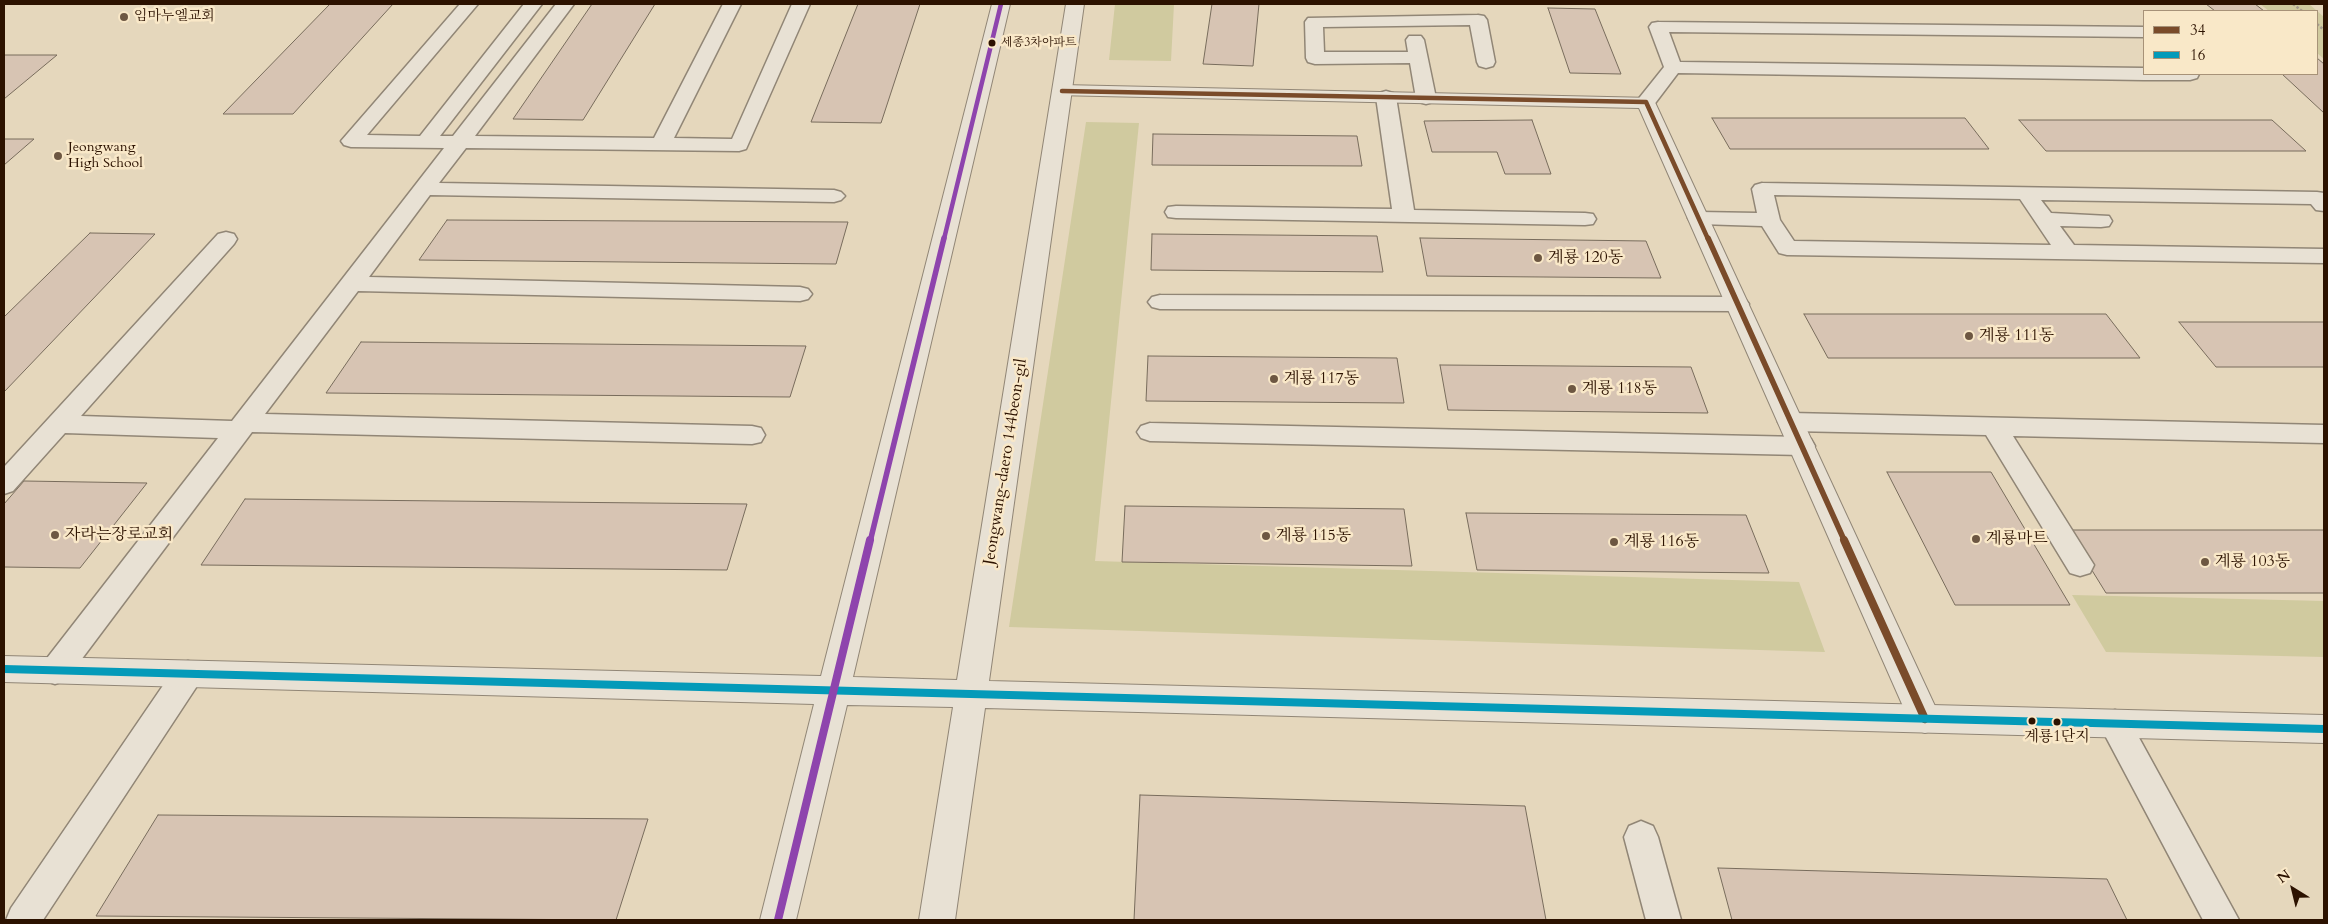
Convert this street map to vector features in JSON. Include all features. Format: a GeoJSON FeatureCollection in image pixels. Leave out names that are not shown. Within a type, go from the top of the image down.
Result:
{"type":"FeatureCollection","features":[{"type":"Feature","properties":{"kind":"street"},"geometry":{"type":"LineString","coordinates":[[778,920],[1001,4]]}},
{"type":"Feature","properties":{"kind":"street","name":"Jeongwang-daero 144beon-gil"},"geometry":{"type":"LineString","coordinates":[[937,920],[1075,4]]}},
{"type":"Feature","properties":{"kind":"street"},"geometry":{"type":"LineString","coordinates":[[1062,91],[1646,102],[1925,719]]}},
{"type":"Feature","properties":{"kind":"street"},"geometry":{"type":"LineString","coordinates":[[4,669],[2324,729]]}},
{"type":"Feature","properties":{"kind":"lane"},"geometry":{"type":"LineString","coordinates":[[468,4],[351,141],[739,144],[801,4]]}},
{"type":"Feature","properties":{"kind":"lane"},"geometry":{"type":"LineString","coordinates":[[425,142],[533,4]]}},
{"type":"Feature","properties":{"kind":"lane"},"geometry":{"type":"LineString","coordinates":[[55,671],[565,4]]}},
{"type":"Feature","properties":{"kind":"lane"},"geometry":{"type":"LineString","coordinates":[[660,144],[732,4]]}},
{"type":"Feature","properties":{"kind":"lane"},"geometry":{"type":"LineString","coordinates":[[1418,56],[1315,58],[1314,22],[1478,20],[1486,62]]}},
{"type":"Feature","properties":{"kind":"lane"},"geometry":{"type":"LineString","coordinates":[[1410,21],[1426,98]]}},
{"type":"Feature","properties":{"kind":"lane"},"geometry":{"type":"LineString","coordinates":[[1673,67],[1658,27],[2143,32]]}},
{"type":"Feature","properties":{"kind":"lane"},"geometry":{"type":"LineString","coordinates":[[1908,29],[1922,47],[1929,51],[1939,71]]}},
{"type":"Feature","properties":{"kind":"lane"},"geometry":{"type":"LineString","coordinates":[[1673,67],[2143,74]]}},
{"type":"Feature","properties":{"kind":"lane"},"geometry":{"type":"LineString","coordinates":[[1646,102],[1673,67]]}},
{"type":"Feature","properties":{"kind":"lane"},"geometry":{"type":"LineString","coordinates":[[1386,97],[1404,216]]}},
{"type":"Feature","properties":{"kind":"lane"},"geometry":{"type":"LineString","coordinates":[[2324,205],[2317,198],[1762,189],[1768,220],[1787,248],[2324,256]]}},
{"type":"Feature","properties":{"kind":"lane"},"geometry":{"type":"LineString","coordinates":[[423,190],[834,196]]}},
{"type":"Feature","properties":{"kind":"lane"},"geometry":{"type":"LineString","coordinates":[[2026,193],[2067,252]]}},
{"type":"Feature","properties":{"kind":"lane"},"geometry":{"type":"LineString","coordinates":[[1176,212],[1585,219]]}},
{"type":"Feature","properties":{"kind":"lane"},"geometry":{"type":"LineString","coordinates":[[1699,218],[1768,220]]}},
{"type":"Feature","properties":{"kind":"lane"},"geometry":{"type":"LineString","coordinates":[[2044,219],[2101,221]]}},
{"type":"Feature","properties":{"kind":"lane"},"geometry":{"type":"LineString","coordinates":[[4,484],[226,239]]}},
{"type":"Feature","properties":{"kind":"lane"},"geometry":{"type":"LineString","coordinates":[[350,284],[800,294]]}},
{"type":"Feature","properties":{"kind":"lane"},"geometry":{"type":"LineString","coordinates":[[1160,302],[1737,304]]}},
{"type":"Feature","properties":{"kind":"lane"},"geometry":{"type":"LineString","coordinates":[[1791,422],[2324,434]]}},
{"type":"Feature","properties":{"kind":"lane"},"geometry":{"type":"LineString","coordinates":[[58,424],[752,435]]}},
{"type":"Feature","properties":{"kind":"lane"},"geometry":{"type":"LineString","coordinates":[[1994,427],[2080,565]]}},
{"type":"Feature","properties":{"kind":"lane"},"geometry":{"type":"LineString","coordinates":[[1150,432],[1802,446]]}},
{"type":"Feature","properties":{"kind":"lane"},"geometry":{"type":"LineString","coordinates":[[23,920],[188,674]]}},
{"type":"Feature","properties":{"kind":"lane"},"geometry":{"type":"LineString","coordinates":[[2115,724],[2222,920]]}},
{"type":"Feature","properties":{"kind":"lane"},"geometry":{"type":"LineString","coordinates":[[1642,837],[1664,920]]}},
{"type":"Feature","properties":{"kind":"shaded area"},"geometry":{"type":"Polygon","coordinates":[[[1115,4],[1174,4],[1171,61],[1109,60],[1115,4]]]}},
{"type":"Feature","properties":{"kind":"shaded area"},"geometry":{"type":"Polygon","coordinates":[[[2260,4],[2309,4],[2316,10],[2268,10],[2260,4]]]}},
{"type":"Feature","properties":{"kind":"shaded area"},"geometry":{"type":"Polygon","coordinates":[[[2318,12],[2324,17],[2324,59],[2318,54],[2318,12]]]}},
{"type":"Feature","properties":{"kind":"shaded area"},"geometry":{"type":"Polygon","coordinates":[[[1086,122],[1139,123],[1095,561],[1799,582],[1825,652],[1009,627],[1086,122]]]}},
{"type":"Feature","properties":{"kind":"shaded area"},"geometry":{"type":"Polygon","coordinates":[[[2072,595],[2324,601],[2324,657],[2106,652],[2072,595]]]}},
{"type":"Feature","properties":{"kind":"building"},"geometry":{"type":"Polygon","coordinates":[[[330,4],[393,4],[293,114],[223,114],[330,4]]]}},
{"type":"Feature","properties":{"kind":"building"},"geometry":{"type":"Polygon","coordinates":[[[592,4],[655,4],[583,120],[513,119],[592,4]]]}},
{"type":"Feature","properties":{"kind":"building"},"geometry":{"type":"Polygon","coordinates":[[[858,4],[920,4],[881,123],[811,122],[858,4]]]}},
{"type":"Feature","properties":{"kind":"building"},"geometry":{"type":"Polygon","coordinates":[[[1212,4],[1259,4],[1253,66],[1203,64],[1212,4]]]}},
{"type":"Feature","properties":{"kind":"building"},"geometry":{"type":"Polygon","coordinates":[[[2206,4],[2255,4],[2263,10],[2214,10],[2206,4]]]}},
{"type":"Feature","properties":{"kind":"building"},"geometry":{"type":"Polygon","coordinates":[[[1548,8],[1595,9],[1621,74],[1570,73],[1548,8]]]}},
{"type":"Feature","properties":{"kind":"building"},"geometry":{"type":"Polygon","coordinates":[[[4,55],[57,55],[4,99],[4,55]]]}},
{"type":"Feature","properties":{"kind":"building"},"geometry":{"type":"Polygon","coordinates":[[[2318,59],[2324,64],[2324,113],[2283,75],[2318,75],[2318,59]]]}},
{"type":"Feature","properties":{"kind":"building"},"geometry":{"type":"Polygon","coordinates":[[[1712,118],[1965,118],[1989,149],[1730,149],[1712,118]]]}},
{"type":"Feature","properties":{"kind":"building"},"geometry":{"type":"Polygon","coordinates":[[[1532,120],[1551,174],[1505,174],[1497,152],[1432,152],[1424,121],[1532,120]]]}},
{"type":"Feature","properties":{"kind":"building"},"geometry":{"type":"Polygon","coordinates":[[[2019,120],[2272,120],[2306,151],[2046,151],[2019,120]]]}},
{"type":"Feature","properties":{"kind":"building"},"geometry":{"type":"Polygon","coordinates":[[[1153,134],[1357,136],[1362,166],[1152,165],[1153,134]]]}},
{"type":"Feature","properties":{"kind":"building"},"geometry":{"type":"Polygon","coordinates":[[[4,139],[34,139],[4,165],[4,139]]]}},
{"type":"Feature","properties":{"kind":"building"},"geometry":{"type":"Polygon","coordinates":[[[447,220],[848,222],[836,264],[419,260],[447,220]]]}},
{"type":"Feature","properties":{"kind":"building"},"geometry":{"type":"Polygon","coordinates":[[[90,233],[155,234],[4,392],[4,317],[90,233]]]}},
{"type":"Feature","properties":{"kind":"building"},"geometry":{"type":"Polygon","coordinates":[[[1152,234],[1377,236],[1383,272],[1151,270],[1152,234]]]}},
{"type":"Feature","properties":{"kind":"building","name":"계룡 120동"},"geometry":{"type":"Polygon","coordinates":[[[1420,238],[1646,241],[1661,278],[1427,276],[1420,238]]]}},
{"type":"Feature","properties":{"kind":"building","name":"계룡 111동"},"geometry":{"type":"Polygon","coordinates":[[[1804,314],[2106,314],[2140,358],[1828,358],[1804,314]]]}},
{"type":"Feature","properties":{"kind":"building"},"geometry":{"type":"Polygon","coordinates":[[[2179,322],[2324,322],[2324,367],[2216,367],[2179,322]]]}},
{"type":"Feature","properties":{"kind":"building"},"geometry":{"type":"Polygon","coordinates":[[[361,342],[806,346],[790,397],[326,393],[361,342]]]}},
{"type":"Feature","properties":{"kind":"building","name":"계룡 117동"},"geometry":{"type":"Polygon","coordinates":[[[1148,356],[1397,358],[1404,403],[1146,401],[1148,356]]]}},
{"type":"Feature","properties":{"kind":"building","name":"계룡 118동"},"geometry":{"type":"Polygon","coordinates":[[[1440,365],[1691,367],[1708,413],[1448,410],[1440,365]]]}},
{"type":"Feature","properties":{"kind":"building","name":"계룡마트"},"geometry":{"type":"Polygon","coordinates":[[[1887,472],[1991,472],[2070,605],[1955,605],[1887,472]]]}},
{"type":"Feature","properties":{"kind":"building","name":"자라는장로교회"},"geometry":{"type":"Polygon","coordinates":[[[24,481],[147,483],[80,568],[4,567],[4,504],[24,481]]]}},
{"type":"Feature","properties":{"kind":"building"},"geometry":{"type":"Polygon","coordinates":[[[245,499],[747,504],[727,570],[201,565],[245,499]]]}},
{"type":"Feature","properties":{"kind":"building","name":"계룡 115동"},"geometry":{"type":"Polygon","coordinates":[[[1125,506],[1404,509],[1412,566],[1122,562],[1125,506]]]}},
{"type":"Feature","properties":{"kind":"building","name":"계룡 116동"},"geometry":{"type":"Polygon","coordinates":[[[1466,513],[1746,515],[1769,573],[1477,570],[1466,513]]]}},
{"type":"Feature","properties":{"kind":"building","name":"계룡 103동"},"geometry":{"type":"Polygon","coordinates":[[[2067,530],[2324,530],[2324,593],[2106,593],[2067,530]]]}},
{"type":"Feature","properties":{"kind":"building"},"geometry":{"type":"Polygon","coordinates":[[[1140,795],[1525,806],[1546,920],[1134,920],[1140,795]]]}},
{"type":"Feature","properties":{"kind":"building"},"geometry":{"type":"Polygon","coordinates":[[[158,815],[648,819],[616,920],[96,916],[158,815]]]}},
{"type":"Feature","properties":{"kind":"building"},"geometry":{"type":"Polygon","coordinates":[[[1718,868],[2107,879],[2127,920],[1732,920],[1718,868]]]}},
{"type":"Feature","properties":{"kind":"transit line"},"geometry":{"type":"LineString","coordinates":[[778,920],[1001,4]]}},
{"type":"Feature","properties":{"kind":"transit line","name":"34"},"geometry":{"type":"LineString","coordinates":[[1062,91],[1646,102],[1925,719]]}},
{"type":"Feature","properties":{"kind":"transit line","name":"16"},"geometry":{"type":"LineString","coordinates":[[4,669],[2324,729]]}},
{"type":"Feature","properties":{"kind":"place","name":"임마누엘교회"},"geometry":{"type":"Point","coordinates":[124,17]}},
{"type":"Feature","properties":{"kind":"place","name":"세종3차아파트"},"geometry":{"type":"Point","coordinates":[992,43]}},
{"type":"Feature","properties":{"kind":"place","name":"Jeongwang High School"},"geometry":{"type":"Point","coordinates":[58,156]}},
{"type":"Feature","properties":{"kind":"place","name":"계룡 120동"},"geometry":{"type":"Point","coordinates":[1538,258]}},
{"type":"Feature","properties":{"kind":"place","name":"계룡 111동"},"geometry":{"type":"Point","coordinates":[1969,336]}},
{"type":"Feature","properties":{"kind":"place","name":"계룡 117동"},"geometry":{"type":"Point","coordinates":[1274,379]}},
{"type":"Feature","properties":{"kind":"place","name":"계룡 118동"},"geometry":{"type":"Point","coordinates":[1572,389]}},
{"type":"Feature","properties":{"kind":"place","name":"자라는장로교회"},"geometry":{"type":"Point","coordinates":[55,535]}},
{"type":"Feature","properties":{"kind":"place","name":"계룡 115동"},"geometry":{"type":"Point","coordinates":[1266,536]}},
{"type":"Feature","properties":{"kind":"place","name":"계룡마트"},"geometry":{"type":"Point","coordinates":[1976,539]}},
{"type":"Feature","properties":{"kind":"place","name":"계룡 116동"},"geometry":{"type":"Point","coordinates":[1614,542]}},
{"type":"Feature","properties":{"kind":"place","name":"계룡 103동"},"geometry":{"type":"Point","coordinates":[2205,562]}},
{"type":"Feature","properties":{"kind":"place","name":"계룡1단지"},"geometry":{"type":"Point","coordinates":[2057,722]}}]}
